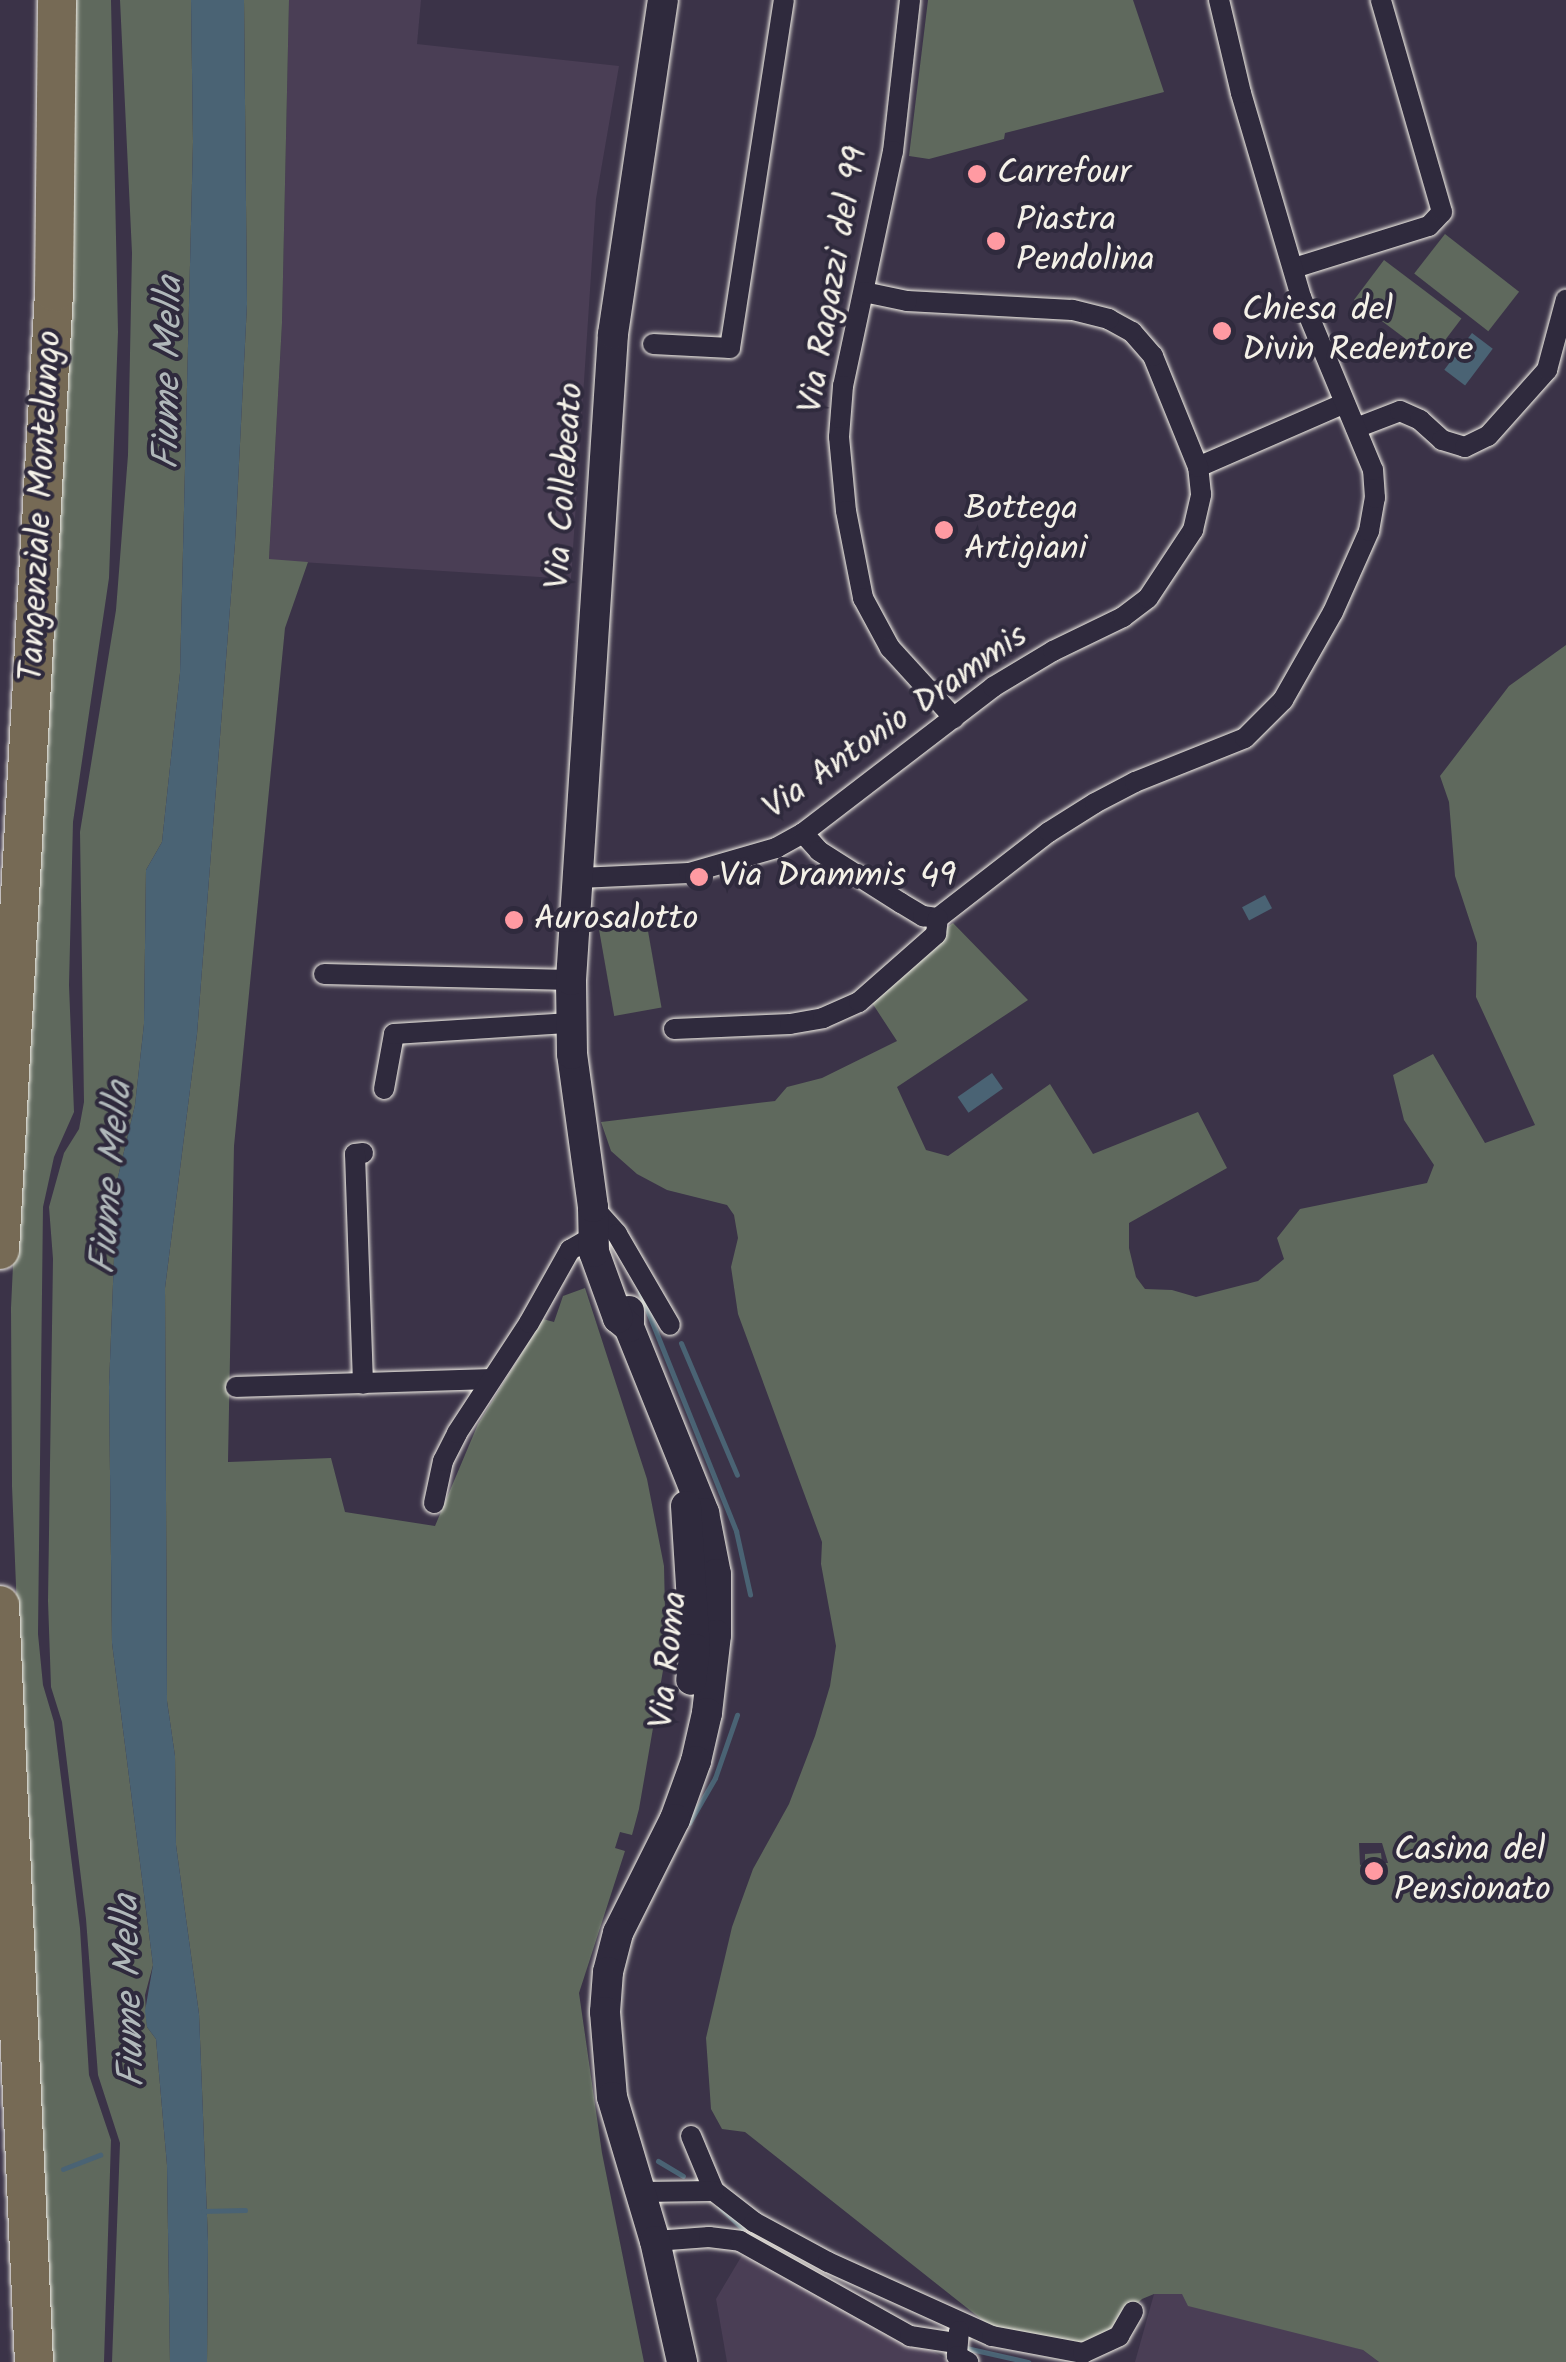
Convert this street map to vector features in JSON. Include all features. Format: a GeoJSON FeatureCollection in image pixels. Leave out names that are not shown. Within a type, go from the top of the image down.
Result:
{"type":"FeatureCollection","features":[{"type":"Feature","properties":{"kind":"highway","name":"Tangenziale Montelungo"},"geometry":{"type":"LineString","coordinates":[[0,804],[30,293],[32,0]]}},
{"type":"Feature","properties":{"kind":"highway","name":"Tangenziale Montelungo"},"geometry":{"type":"LineString","coordinates":[[0,1250],[54,292],[57,0]]}},
{"type":"Feature","properties":{"kind":"highway"},"geometry":{"type":"LineString","coordinates":[[0,1605],[34,2362]]}},
{"type":"Feature","properties":{"kind":"highway"},"geometry":{"type":"LineString","coordinates":[[0,2196],[8,2362]]}},
{"type":"Feature","properties":{"kind":"street","name":"Via Collebeato"},"geometry":{"type":"LineString","coordinates":[[594,1221],[571,1023],[570,980],[613,334],[662,0]]}},
{"type":"Feature","properties":{"kind":"street"},"geometry":{"type":"LineString","coordinates":[[653,344],[730,348],[784,0]]}},
{"type":"Feature","properties":{"kind":"street","name":"Via Ragazzi del 99"},"geometry":{"type":"LineString","coordinates":[[910,0],[893,151],[843,386],[839,437],[846,510],[863,598],[890,648],[954,718]]}},
{"type":"Feature","properties":{"kind":"street"},"geometry":{"type":"LineString","coordinates":[[803,833],[819,851],[901,903],[923,916],[938,918],[1064,822],[1135,782],[1245,738],[1272,713],[1333,612],[1369,531],[1375,498],[1373,470],[1294,268],[1240,93],[1220,0]]}},
{"type":"Feature","properties":{"kind":"street"},"geometry":{"type":"LineString","coordinates":[[1294,268],[1428,226],[1442,212],[1381,0]]}},
{"type":"Feature","properties":{"kind":"street","name":"Via Antonio Drammis"},"geometry":{"type":"LineString","coordinates":[[579,878],[688,873],[776,848],[803,833],[992,687],[1053,651],[1123,618],[1148,598],[1193,530],[1201,494],[1198,467],[1153,356],[1132,332],[1109,319],[1072,310],[907,301],[864,292]]}},
{"type":"Feature","properties":{"kind":"street"},"geometry":{"type":"LineString","coordinates":[[1356,428],[1400,412],[1420,420],[1442,440],[1465,446],[1488,436],[1524,401],[1547,370],[1566,299]]}},
{"type":"Feature","properties":{"kind":"street"},"geometry":{"type":"LineString","coordinates":[[1198,467],[1345,403]]}},
{"type":"Feature","properties":{"kind":"street"},"geometry":{"type":"LineString","coordinates":[[674,1029],[823,1018],[872,990],[936,934],[938,918]]}},
{"type":"Feature","properties":{"kind":"street"},"geometry":{"type":"LineString","coordinates":[[324,974],[570,980]]}},
{"type":"Feature","properties":{"kind":"street"},"geometry":{"type":"LineString","coordinates":[[384,1089],[394,1034],[571,1023]]}},
{"type":"Feature","properties":{"kind":"street"},"geometry":{"type":"LineString","coordinates":[[362,1153],[355,1154],[363,1384]]}},
{"type":"Feature","properties":{"kind":"street"},"geometry":{"type":"LineString","coordinates":[[434,1503],[443,1461],[570,1250],[594,1221],[617,1234],[670,1325]]}},
{"type":"Feature","properties":{"kind":"street","name":"Via Roma"},"geometry":{"type":"LineString","coordinates":[[594,1221],[630,1314],[629,1327],[676,1439],[686,1510],[695,1649],[686,1720],[640,1882],[618,1932],[608,1972],[606,2012],[612,2098],[655,2241],[682,2362]]}},
{"type":"Feature","properties":{"kind":"street"},"geometry":{"type":"LineString","coordinates":[[236,1387],[490,1379]]}},
{"type":"Feature","properties":{"kind":"street"},"geometry":{"type":"LineString","coordinates":[[691,2136],[714,2191],[754,2222],[958,2333]]}},
{"type":"Feature","properties":{"kind":"street"},"geometry":{"type":"LineString","coordinates":[[641,2192],[714,2191]]}},
{"type":"Feature","properties":{"kind":"street"},"geometry":{"type":"LineString","coordinates":[[655,2241],[709,2237],[740,2242],[910,2336],[992,2336],[1084,2353],[1119,2336],[1133,2312]]}},
{"type":"Feature","properties":{"kind":"street","name":"Via Roma"},"geometry":{"type":"LineString","coordinates":[[662,2272],[671,2362]]}},
{"type":"Feature","properties":{"kind":"street"},"geometry":{"type":"LineString","coordinates":[[958,2333],[957,2356],[968,2362]]}},
{"type":"Feature","properties":{"kind":"shaded area"},"geometry":{"type":"Polygon","coordinates":[[[289,0],[421,0],[417,44],[619,66],[596,199],[571,579],[269,560],[282,323],[289,0]]]}},
{"type":"Feature","properties":{"kind":"shaded area"},"geometry":{"type":"Polygon","coordinates":[[[744,2252],[877,2329],[919,2343],[951,2362],[727,2362],[716,2299],[744,2252]]]}},
{"type":"Feature","properties":{"kind":"shaded area"},"geometry":{"type":"Polygon","coordinates":[[[1154,2294],[1183,2294],[1363,2350],[1379,2362],[1135,2362],[1154,2294]]]}},
{"type":"Feature","properties":{"kind":"green space"},"geometry":{"type":"Polygon","coordinates":[[[73,0],[111,0],[118,332],[109,578],[73,822],[69,985],[74,1112],[54,1157],[43,1207],[38,1634],[43,1685],[54,1722],[80,1928],[89,2075],[111,2140],[104,2362],[47,2362],[12,1486],[11,1308],[20,1114],[67,398],[73,0]]]}},
{"type":"Feature","properties":{"kind":"green space"},"geometry":{"type":"Polygon","coordinates":[[[120,0],[191,0],[193,142],[180,673],[162,842],[146,870],[144,1024],[135,1105],[117,1181],[109,1387],[112,1643],[153,1965],[145,1995],[147,2027],[156,2039],[167,2165],[170,2362],[112,2362],[120,2143],[98,2075],[86,1919],[62,1722],[51,1687],[48,1601],[53,1259],[49,1207],[64,1153],[79,1129],[84,1102],[80,832],[116,610],[128,455],[132,253],[120,0]]]}},
{"type":"Feature","properties":{"kind":"green space"},"geometry":{"type":"Polygon","coordinates":[[[244,0],[289,0],[282,323],[269,559],[308,562],[285,628],[234,1146],[228,1462],[331,1458],[345,1512],[435,1526],[478,1424],[543,1319],[554,1322],[563,1296],[585,1288],[647,1479],[664,1566],[666,1653],[639,1809],[632,1835],[620,1832],[615,1848],[625,1851],[579,1993],[602,2153],[644,2362],[207,2362],[208,2241],[199,2014],[176,1845],[175,1756],[167,1701],[165,1288],[197,1034],[235,543],[247,304],[244,0]]]}},
{"type":"Feature","properties":{"kind":"green space"},"geometry":{"type":"Polygon","coordinates":[[[928,0],[1133,0],[1164,92],[1005,133],[1004,139],[929,159],[909,156],[928,0]]]}},
{"type":"Feature","properties":{"kind":"green space"},"geometry":{"type":"Polygon","coordinates":[[[1445,234],[1519,292],[1488,331],[1414,273],[1445,234]]]}},
{"type":"Feature","properties":{"kind":"green space"},"geometry":{"type":"Polygon","coordinates":[[[1384,260],[1461,318],[1431,358],[1354,300],[1384,260]]]}},
{"type":"Feature","properties":{"kind":"green space"},"geometry":{"type":"Polygon","coordinates":[[[1566,645],[1566,2362],[1379,2362],[1363,2350],[1188,2306],[1182,2294],[1154,2294],[1142,2299],[1093,2345],[1008,2333],[986,2323],[745,2132],[722,2129],[711,2109],[706,2038],[732,1927],[753,1869],[789,1804],[815,1736],[830,1686],[836,1646],[821,1564],[822,1542],[738,1314],[731,1267],[738,1238],[734,1215],[727,1205],[667,1190],[637,1174],[611,1151],[601,1122],[775,1101],[787,1087],[822,1078],[897,1041],[863,989],[953,923],[1028,1000],[897,1087],[926,1150],[948,1156],[1050,1084],[1093,1154],[1198,1112],[1227,1168],[1129,1223],[1129,1248],[1136,1277],[1145,1289],[1172,1290],[1196,1297],[1258,1281],[1284,1259],[1277,1238],[1300,1209],[1427,1183],[1434,1165],[1404,1120],[1393,1075],[1433,1054],[1485,1143],[1535,1125],[1476,997],[1477,943],[1455,876],[1449,802],[1440,776],[1509,686],[1566,645]],[[1359,1843],[1360,1865],[1365,1864],[1365,1854],[1381,1853],[1382,1863],[1388,1863],[1382,1843],[1359,1843]]]}},
{"type":"Feature","properties":{"kind":"green space"},"geometry":{"type":"Polygon","coordinates":[[[645,914],[661,1008],[614,1016],[598,922],[645,914]]]}},
{"type":"Feature","properties":{"kind":"water"},"geometry":{"type":"Polygon","coordinates":[[[191,0],[244,0],[247,304],[235,543],[197,1034],[165,1288],[167,1701],[175,1756],[176,1845],[199,2014],[208,2241],[207,2362],[170,2362],[167,2165],[156,2039],[147,2027],[145,2011],[153,1965],[112,1643],[109,1387],[117,1181],[135,1105],[144,1024],[146,870],[162,842],[180,673],[193,142],[191,0]]]}},
{"type":"Feature","properties":{"kind":"water"},"geometry":{"type":"Polygon","coordinates":[[[1472,333],[1493,349],[1465,385],[1444,370],[1472,333]]]}},
{"type":"Feature","properties":{"kind":"water"},"geometry":{"type":"Polygon","coordinates":[[[1265,895],[1272,908],[1249,920],[1242,907],[1265,895]]]}},
{"type":"Feature","properties":{"kind":"water"},"geometry":{"type":"Polygon","coordinates":[[[992,1073],[1003,1089],[968,1113],[958,1097],[992,1073]]]}},
{"type":"Feature","properties":{"kind":"waterway"},"geometry":{"type":"LineString","coordinates":[[640,1292],[736,1531],[750,1594]]}},
{"type":"Feature","properties":{"kind":"waterway"},"geometry":{"type":"LineString","coordinates":[[681,1343],[737,1475]]}},
{"type":"Feature","properties":{"kind":"waterway"},"geometry":{"type":"LineString","coordinates":[[689,1823],[715,1778],[737,1715]]}},
{"type":"Feature","properties":{"kind":"waterway"},"geometry":{"type":"LineString","coordinates":[[63,2169],[100,2155]]}},
{"type":"Feature","properties":{"kind":"waterway"},"geometry":{"type":"LineString","coordinates":[[658,2161],[683,2176]]}},
{"type":"Feature","properties":{"kind":"waterway"},"geometry":{"type":"LineString","coordinates":[[719,2206],[742,2228]]}},
{"type":"Feature","properties":{"kind":"waterway"},"geometry":{"type":"LineString","coordinates":[[203,2211],[245,2210]]}},
{"type":"Feature","properties":{"kind":"waterway"},"geometry":{"type":"LineString","coordinates":[[966,2348],[1028,2362]]}},
{"type":"Feature","properties":{"kind":"place","name":"Carrefour"},"geometry":{"type":"Point","coordinates":[977,174]}},
{"type":"Feature","properties":{"kind":"place","name":"Piastra Pendolina"},"geometry":{"type":"Point","coordinates":[996,241]}},
{"type":"Feature","properties":{"kind":"place","name":"Chiesa del Divin Redentore"},"geometry":{"type":"Point","coordinates":[1222,331]}},
{"type":"Feature","properties":{"kind":"place","name":"Bottega Artigiani"},"geometry":{"type":"Point","coordinates":[944,530]}},
{"type":"Feature","properties":{"kind":"place","name":"Via Drammis 49"},"geometry":{"type":"Point","coordinates":[699,877]}},
{"type":"Feature","properties":{"kind":"place","name":"Aurosalotto"},"geometry":{"type":"Point","coordinates":[514,920]}},
{"type":"Feature","properties":{"kind":"place","name":"Casina del Pensionato"},"geometry":{"type":"Point","coordinates":[1374,1871]}},
{"type":"Feature","properties":{"kind":"water label","name":"Fiume Mella"},"geometry":{"type":"Point","coordinates":[170,373]}},
{"type":"Feature","properties":{"kind":"water label","name":"Fiume Mella"},"geometry":{"type":"Point","coordinates":[113,1178]}},
{"type":"Feature","properties":{"kind":"water label","name":"Fiume Mella"},"geometry":{"type":"Point","coordinates":[131,1991]}}]}
